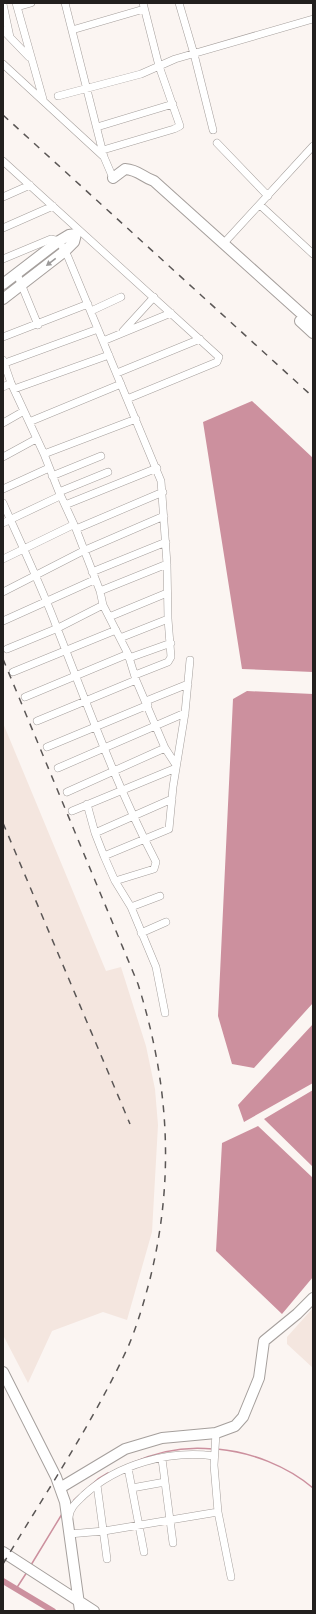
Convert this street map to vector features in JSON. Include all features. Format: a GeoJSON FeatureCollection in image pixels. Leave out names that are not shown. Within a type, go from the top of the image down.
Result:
{"type":"FeatureCollection","features":[{"type":"Feature","properties":{"kind":"street"},"geometry":{"type":"LineString","coordinates":[[31,3],[16,5],[43,101]]}},
{"type":"Feature","properties":{"kind":"street"},"geometry":{"type":"LineString","coordinates":[[65,3],[103,153],[113,178],[125,169],[135,169],[158,184],[313,324]]}},
{"type":"Feature","properties":{"kind":"street"},"geometry":{"type":"LineString","coordinates":[[179,3],[194,54],[213,130]]}},
{"type":"Feature","properties":{"kind":"street"},"geometry":{"type":"LineString","coordinates":[[3,4],[10,37]]}},
{"type":"Feature","properties":{"kind":"street"},"geometry":{"type":"LineString","coordinates":[[72,30],[143,6],[159,66],[179,122],[178,128],[103,153]]}},
{"type":"Feature","properties":{"kind":"street"},"geometry":{"type":"LineString","coordinates":[[58,96],[141,74],[194,54],[313,19]]}},
{"type":"Feature","properties":{"kind":"street"},"geometry":{"type":"LineString","coordinates":[[3,30],[30,59]]}},
{"type":"Feature","properties":{"kind":"street"},"geometry":{"type":"LineString","coordinates":[[3,64],[103,153]]}},
{"type":"Feature","properties":{"kind":"street"},"geometry":{"type":"LineString","coordinates":[[97,128],[173,104]]}},
{"type":"Feature","properties":{"kind":"street"},"geometry":{"type":"LineString","coordinates":[[217,143],[268,196]]}},
{"type":"Feature","properties":{"kind":"street"},"geometry":{"type":"LineString","coordinates":[[224,243],[312,148]]}},
{"type":"Feature","properties":{"kind":"street"},"geometry":{"type":"LineString","coordinates":[[5,165],[30,185],[217,355],[219,360],[216,362],[128,399]]}},
{"type":"Feature","properties":{"kind":"street"},"geometry":{"type":"LineString","coordinates":[[147,178],[154,189],[313,333]]}},
{"type":"Feature","properties":{"kind":"street"},"geometry":{"type":"LineString","coordinates":[[3,197],[30,185]]}},
{"type":"Feature","properties":{"kind":"street"},"geometry":{"type":"LineString","coordinates":[[260,205],[313,254]]}},
{"type":"Feature","properties":{"kind":"street"},"geometry":{"type":"LineString","coordinates":[[3,228],[53,206]]}},
{"type":"Feature","properties":{"kind":"street"},"geometry":{"type":"LineString","coordinates":[[3,284],[59,241],[69,235],[76,234],[74,242],[65,251],[3,298]]}},
{"type":"Feature","properties":{"kind":"street"},"geometry":{"type":"LineString","coordinates":[[3,260],[51,239],[59,241],[65,251],[157,468],[163,492],[168,618],[171,643],[171,657],[169,661],[86,701],[37,721]]}},
{"type":"Feature","properties":{"kind":"street"},"geometry":{"type":"LineString","coordinates":[[17,274],[38,325]]}},
{"type":"Feature","properties":{"kind":"street"},"geometry":{"type":"LineString","coordinates":[[3,337],[121,297]]}},
{"type":"Feature","properties":{"kind":"street"},"geometry":{"type":"LineString","coordinates":[[121,334],[154,298]]}},
{"type":"Feature","properties":{"kind":"street"},"geometry":{"type":"LineString","coordinates":[[103,341],[171,313]]}},
{"type":"Feature","properties":{"kind":"street"},"geometry":{"type":"LineString","coordinates":[[98,329],[4,362],[74,527],[94,580],[100,591],[103,605],[129,656],[136,678],[165,748],[176,766]]}},
{"type":"Feature","properties":{"kind":"street"},"geometry":{"type":"LineString","coordinates":[[117,373],[200,339]]}},
{"type":"Feature","properties":{"kind":"street"},"geometry":{"type":"LineString","coordinates":[[3,387],[13,386],[109,355]]}},
{"type":"Feature","properties":{"kind":"street"},"geometry":{"type":"LineString","coordinates":[[29,422],[121,384]]}},
{"type":"Feature","properties":{"kind":"street"},"geometry":{"type":"LineString","coordinates":[[3,423],[24,411]]}},
{"type":"Feature","properties":{"kind":"street"},"geometry":{"type":"LineString","coordinates":[[44,454],[136,419]]}},
{"type":"Feature","properties":{"kind":"street"},"geometry":{"type":"LineString","coordinates":[[3,457],[36,439]]}},
{"type":"Feature","properties":{"kind":"street"},"geometry":{"type":"LineString","coordinates":[[52,476],[101,456]]}},
{"type":"Feature","properties":{"kind":"street"},"geometry":{"type":"LineString","coordinates":[[3,489],[49,468]]}},
{"type":"Feature","properties":{"kind":"street"},"geometry":{"type":"LineString","coordinates":[[65,505],[157,468]]}},
{"type":"Feature","properties":{"kind":"street"},"geometry":{"type":"LineString","coordinates":[[3,523],[108,472]]}},
{"type":"Feature","properties":{"kind":"street"},"geometry":{"type":"LineString","coordinates":[[3,559],[74,527],[163,492]]}},
{"type":"Feature","properties":{"kind":"street"},"geometry":{"type":"LineString","coordinates":[[3,503],[58,628],[65,651],[133,816],[156,862],[155,867],[115,881]]}},
{"type":"Feature","properties":{"kind":"street"},"geometry":{"type":"LineString","coordinates":[[3,592],[83,551],[164,516]]}},
{"type":"Feature","properties":{"kind":"street"},"geometry":{"type":"LineString","coordinates":[[92,572],[166,542]]}},
{"type":"Feature","properties":{"kind":"street"},"geometry":{"type":"LineString","coordinates":[[100,591],[167,564]]}},
{"type":"Feature","properties":{"kind":"street"},"geometry":{"type":"LineString","coordinates":[[3,621],[47,603],[94,580]]}},
{"type":"Feature","properties":{"kind":"street"},"geometry":{"type":"LineString","coordinates":[[109,617],[167,593]]}},
{"type":"Feature","properties":{"kind":"street"},"geometry":{"type":"LineString","coordinates":[[7,649],[58,628],[103,605]]}},
{"type":"Feature","properties":{"kind":"street"},"geometry":{"type":"LineString","coordinates":[[120,638],[168,618]]}},
{"type":"Feature","properties":{"kind":"street"},"geometry":{"type":"LineString","coordinates":[[13,672],[116,630]]}},
{"type":"Feature","properties":{"kind":"street"},"geometry":{"type":"LineString","coordinates":[[25,697],[129,656],[171,643]]}},
{"type":"Feature","properties":{"kind":"street"},"geometry":{"type":"LineString","coordinates":[[104,856],[169,829],[176,766],[185,713],[190,660]]}},
{"type":"Feature","properties":{"kind":"street"},"geometry":{"type":"LineString","coordinates":[[47,747],[96,727],[188,684]]}},
{"type":"Feature","properties":{"kind":"street"},"geometry":{"type":"LineString","coordinates":[[58,768],[185,713]]}},
{"type":"Feature","properties":{"kind":"street"},"geometry":{"type":"LineString","coordinates":[[67,792],[165,748]]}},
{"type":"Feature","properties":{"kind":"street"},"geometry":{"type":"LineString","coordinates":[[72,811],[176,766]]}},
{"type":"Feature","properties":{"kind":"street"},"geometry":{"type":"LineString","coordinates":[[95,833],[172,799]]}},
{"type":"Feature","properties":{"kind":"street"},"geometry":{"type":"LineString","coordinates":[[87,804],[95,833],[104,856],[115,881],[130,907],[158,972],[165,1013]]}},
{"type":"Feature","properties":{"kind":"street"},"geometry":{"type":"LineString","coordinates":[[130,907],[160,896]]}},
{"type":"Feature","properties":{"kind":"street"},"geometry":{"type":"LineString","coordinates":[[141,933],[166,922]]}},
{"type":"Feature","properties":{"kind":"street"},"geometry":{"type":"LineString","coordinates":[[60,1488],[125,1449],[136,1445],[162,1438],[216,1438],[232,1428],[243,1417],[259,1378],[264,1341],[297,1314],[313,1298]]}},
{"type":"Feature","properties":{"kind":"street"},"geometry":{"type":"LineString","coordinates":[[3,1372],[60,1488],[65,1502],[80,1607]]}},
{"type":"Feature","properties":{"kind":"street"},"geometry":{"type":"LineString","coordinates":[[216,1438],[214,1465],[218,1512],[231,1577]]}},
{"type":"Feature","properties":{"kind":"street"},"geometry":{"type":"LineString","coordinates":[[68,1519],[72,1507],[97,1485],[128,1468],[162,1459],[215,1454]]}},
{"type":"Feature","properties":{"kind":"street"},"geometry":{"type":"LineString","coordinates":[[162,1459],[173,1543]]}},
{"type":"Feature","properties":{"kind":"street"},"geometry":{"type":"LineString","coordinates":[[128,1468],[144,1552]]}},
{"type":"Feature","properties":{"kind":"street"},"geometry":{"type":"LineString","coordinates":[[132,1488],[165,1482]]}},
{"type":"Feature","properties":{"kind":"street"},"geometry":{"type":"LineString","coordinates":[[97,1485],[104,1531],[106,1559]]}},
{"type":"Feature","properties":{"kind":"street"},"geometry":{"type":"LineString","coordinates":[[69,1534],[104,1531],[218,1512]]}},
{"type":"Feature","properties":{"kind":"street"},"geometry":{"type":"LineString","coordinates":[[3,1552],[20,1562],[80,1607],[94,1611]]}},
{"type":"Feature","properties":{"kind":"shaded area"},"geometry":{"type":"Polygon","coordinates":[[[252,401],[313,458],[313,672],[242,669],[203,422],[252,401]]]}},
{"type":"Feature","properties":{"kind":"shaded area"},"geometry":{"type":"Polygon","coordinates":[[[247,691],[313,694],[313,1003],[254,1068],[232,1064],[218,1016],[233,699],[247,691]]]}},
{"type":"Feature","properties":{"kind":"shaded area"},"geometry":{"type":"Polygon","coordinates":[[[3,723],[106,971],[121,967],[146,1046],[155,1089],[158,1125],[152,1232],[127,1320],[103,1312],[52,1331],[28,1383],[3,1335],[3,723]]]}},
{"type":"Feature","properties":{"kind":"shaded area"},"geometry":{"type":"Polygon","coordinates":[[[313,1024],[313,1083],[244,1122],[238,1105],[313,1024]]]}},
{"type":"Feature","properties":{"kind":"shaded area"},"geometry":{"type":"Polygon","coordinates":[[[313,1090],[313,1167],[264,1119],[313,1090]]]}},
{"type":"Feature","properties":{"kind":"shaded area"},"geometry":{"type":"Polygon","coordinates":[[[258,1126],[313,1178],[313,1277],[282,1314],[216,1251],[222,1143],[258,1126]]]}},
{"type":"Feature","properties":{"kind":"shaded area"},"geometry":{"type":"Polygon","coordinates":[[[313,1308],[313,1368],[287,1344],[287,1337],[313,1308]]]}},
{"type":"Feature","properties":{"kind":"waterway"},"geometry":{"type":"LineString","coordinates":[[132,1463],[152,1455],[172,1450],[192,1448],[213,1449]]}},
{"type":"Feature","properties":{"kind":"waterway"},"geometry":{"type":"LineString","coordinates":[[217,1449],[243,1453],[268,1461],[292,1473],[313,1488]]}},
{"type":"Feature","properties":{"kind":"waterway"},"geometry":{"type":"LineString","coordinates":[[74,1500],[98,1479],[108,1473]]}},
{"type":"Feature","properties":{"kind":"waterway"},"geometry":{"type":"LineString","coordinates":[[31,1565],[62,1514]]}},
{"type":"Feature","properties":{"kind":"waterway"},"geometry":{"type":"LineString","coordinates":[[16,1589],[27,1572]]}},
{"type":"Feature","properties":{"kind":"waterway"},"geometry":{"type":"LineString","coordinates":[[3,1581],[53,1611]]}},
{"type":"Feature","properties":{"kind":"railway"},"geometry":{"type":"LineString","coordinates":[[3,115],[313,397]]}},
{"type":"Feature","properties":{"kind":"railway"},"geometry":{"type":"LineString","coordinates":[[3,659],[138,984],[156,1058],[162,1094],[165,1131],[163,1204],[158,1241],[148,1288],[131,1339],[100,1403],[3,1564]]}},
{"type":"Feature","properties":{"kind":"railway"},"geometry":{"type":"LineString","coordinates":[[3,823],[130,1124]]}}]}
